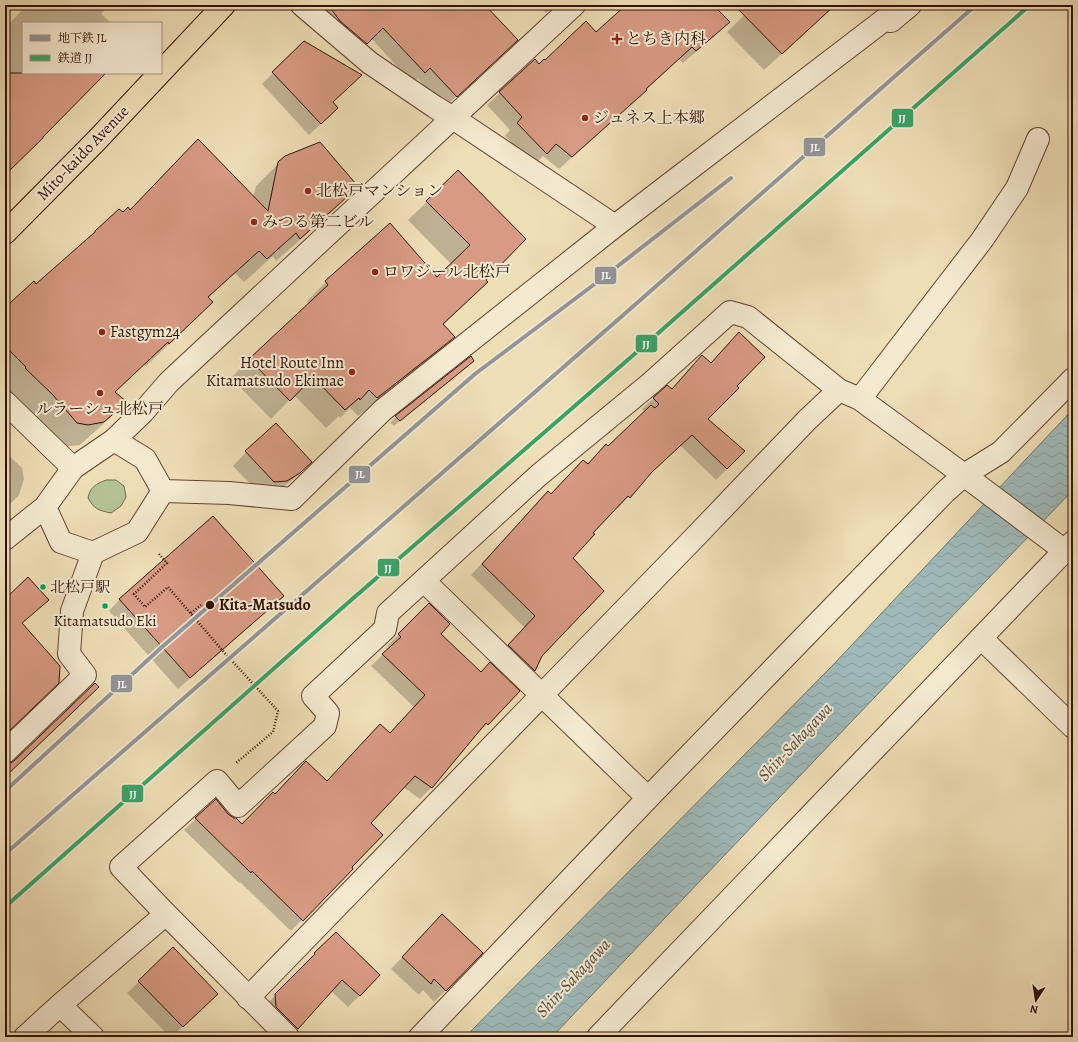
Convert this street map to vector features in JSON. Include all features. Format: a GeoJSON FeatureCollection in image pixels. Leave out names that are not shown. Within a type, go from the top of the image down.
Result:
{"type":"FeatureCollection","features":[{"type":"Feature","properties":{"kind":"highway","name":"Mito-kaido Avenue"},"geometry":{"type":"LineString","coordinates":[[162,72],[224,5]]}},
{"type":"Feature","properties":{"kind":"highway","name":"Mito-kaido Avenue"},"geometry":{"type":"LineString","coordinates":[[5,233],[160,74]]}},
{"type":"Feature","properties":{"kind":"street"},"geometry":{"type":"LineString","coordinates":[[302,5],[370,63],[435,108],[453,118],[615,226]]}},
{"type":"Feature","properties":{"kind":"street"},"geometry":{"type":"LineString","coordinates":[[5,539],[45,507],[73,468],[114,440],[144,412],[169,382],[574,5]]}},
{"type":"Feature","properties":{"kind":"street"},"geometry":{"type":"LineString","coordinates":[[163,491],[229,493],[292,499],[383,410],[615,226],[884,20],[891,21],[910,5]]}},
{"type":"Feature","properties":{"kind":"street"},"geometry":{"type":"LineString","coordinates":[[860,400],[982,240],[1017,188],[1038,139]]}},
{"type":"Feature","properties":{"kind":"street"},"geometry":{"type":"LineString","coordinates":[[288,1037],[248,998],[121,867],[217,781],[238,806],[325,726],[328,713],[313,696],[386,629],[388,613],[538,475],[651,383],[730,312],[748,317],[839,390],[860,400],[964,475],[1069,546],[598,1037]]}},
{"type":"Feature","properties":{"kind":"street"},"geometry":{"type":"LineString","coordinates":[[420,1037],[648,798],[945,492],[964,475],[1001,452],[1073,379]]}},
{"type":"Feature","properties":{"kind":"street"},"geometry":{"type":"LineString","coordinates":[[248,998],[542,696],[807,420],[839,390]]}},
{"type":"Feature","properties":{"kind":"street"},"geometry":{"type":"LineString","coordinates":[[5,402],[73,468]]}},
{"type":"Feature","properties":{"kind":"street"},"geometry":{"type":"LineString","coordinates":[[114,440],[145,459],[163,491]]}},
{"type":"Feature","properties":{"kind":"street"},"geometry":{"type":"LineString","coordinates":[[45,507],[61,542],[92,553],[137,532],[163,491]]}},
{"type":"Feature","properties":{"kind":"street"},"geometry":{"type":"LineString","coordinates":[[5,752],[85,675],[69,654],[70,634],[72,611],[92,553]]}},
{"type":"Feature","properties":{"kind":"street"},"geometry":{"type":"LineString","coordinates":[[424,581],[648,798]]}},
{"type":"Feature","properties":{"kind":"street"},"geometry":{"type":"LineString","coordinates":[[981,638],[1073,727]]}},
{"type":"Feature","properties":{"kind":"street"},"geometry":{"type":"LineString","coordinates":[[25,1037],[60,1004],[166,914]]}},
{"type":"Feature","properties":{"kind":"street"},"geometry":{"type":"LineString","coordinates":[[60,1004],[93,1037]]}},
{"type":"Feature","properties":{"kind":"path"},"geometry":{"type":"LineString","coordinates":[[158,554],[167,564],[134,594],[145,607],[168,587],[222,650],[278,711],[273,732],[231,767]]}},
{"type":"Feature","properties":{"kind":"path"},"geometry":{"type":"LineString","coordinates":[[191,613],[201,605]]}},
{"type":"Feature","properties":{"kind":"green space"},"geometry":{"type":"Polygon","coordinates":[[[106,480],[116,480],[124,486],[126,497],[121,506],[111,513],[97,509],[88,498],[90,491],[94,486],[106,480]]]}},
{"type":"Feature","properties":{"kind":"water","name":"Shin-Sakagawa"},"geometry":{"type":"Polygon","coordinates":[[[1073,409],[1073,490],[552,1037],[465,1037],[833,665],[1073,409]]]}},
{"type":"Feature","properties":{"kind":"building"},"geometry":{"type":"Polygon","coordinates":[[[328,5],[485,5],[518,40],[457,97],[430,68],[425,73],[383,28],[367,44],[340,21],[328,5]]]}},
{"type":"Feature","properties":{"kind":"building"},"geometry":{"type":"Polygon","coordinates":[[[626,5],[713,5],[730,22],[696,51],[692,47],[646,89],[647,90],[572,157],[556,144],[547,154],[517,123],[522,117],[499,92],[535,59],[539,64],[544,59],[545,60],[586,21],[596,32],[626,5]]]}},
{"type":"Feature","properties":{"kind":"building"},"geometry":{"type":"Polygon","coordinates":[[[734,5],[835,5],[782,54],[734,5]]]}},
{"type":"Feature","properties":{"kind":"building"},"geometry":{"type":"Polygon","coordinates":[[[304,41],[362,75],[333,102],[338,108],[321,124],[272,72],[304,41]]]}},
{"type":"Feature","properties":{"kind":"building"},"geometry":{"type":"Polygon","coordinates":[[[5,73],[105,74],[43,138],[5,175],[5,73]]]}},
{"type":"Feature","properties":{"kind":"building"},"geometry":{"type":"Polygon","coordinates":[[[198,139],[268,211],[278,162],[285,156],[320,142],[358,187],[300,239],[296,233],[267,259],[259,251],[208,297],[213,302],[115,392],[127,402],[104,422],[88,425],[77,423],[53,395],[5,346],[5,319],[10,303],[34,281],[36,284],[119,209],[123,212],[128,207],[130,210],[198,139]]]}},
{"type":"Feature","properties":{"kind":"building"},"geometry":{"type":"Polygon","coordinates":[[[458,170],[526,239],[486,280],[488,282],[443,324],[455,337],[377,398],[369,390],[360,400],[359,398],[345,410],[313,377],[290,401],[249,359],[328,285],[325,281],[390,223],[437,277],[470,245],[426,201],[458,170]]]}},
{"type":"Feature","properties":{"kind":"building"},"geometry":{"type":"Polygon","coordinates":[[[739,332],[765,357],[737,386],[739,388],[708,419],[745,451],[727,469],[692,435],[652,472],[630,498],[628,496],[593,533],[595,534],[573,558],[604,591],[542,656],[535,671],[508,645],[535,616],[482,564],[548,491],[551,494],[583,460],[588,464],[606,444],[608,446],[651,405],[655,408],[659,404],[653,398],[667,385],[672,389],[702,355],[711,363],[739,332]]]}},
{"type":"Feature","properties":{"kind":"building"},"geometry":{"type":"Polygon","coordinates":[[[471,356],[474,361],[400,421],[395,416],[471,356]]]}},
{"type":"Feature","properties":{"kind":"building"},"geometry":{"type":"Polygon","coordinates":[[[276,423],[312,462],[300,473],[287,481],[274,482],[245,451],[276,423]]]}},
{"type":"Feature","properties":{"kind":"building"},"geometry":{"type":"Polygon","coordinates":[[[213,516],[284,596],[190,678],[119,599],[213,516]]]}},
{"type":"Feature","properties":{"kind":"building"},"geometry":{"type":"Polygon","coordinates":[[[28,577],[49,600],[22,623],[60,666],[59,683],[5,735],[5,599],[28,577]]]}},
{"type":"Feature","properties":{"kind":"building"},"geometry":{"type":"Polygon","coordinates":[[[429,603],[450,624],[441,634],[481,672],[490,662],[520,691],[488,725],[486,723],[432,788],[415,776],[371,823],[383,835],[303,921],[195,818],[216,799],[228,814],[236,818],[242,824],[273,792],[275,794],[306,761],[327,781],[380,724],[390,733],[425,695],[382,654],[401,637],[398,634],[429,603]]]}},
{"type":"Feature","properties":{"kind":"building"},"geometry":{"type":"Polygon","coordinates":[[[95,683],[99,687],[5,777],[5,764],[14,761],[95,683]]]}},
{"type":"Feature","properties":{"kind":"building"},"geometry":{"type":"Polygon","coordinates":[[[442,914],[483,953],[446,991],[434,979],[431,984],[402,957],[442,914]]]}},
{"type":"Feature","properties":{"kind":"building"},"geometry":{"type":"Polygon","coordinates":[[[336,932],[380,975],[360,996],[342,980],[298,1029],[276,1007],[275,994],[336,932]]]}},
{"type":"Feature","properties":{"kind":"building"},"geometry":{"type":"Polygon","coordinates":[[[173,947],[218,994],[183,1027],[138,981],[173,947]]]}},
{"type":"Feature","properties":{"kind":"metro line","name":"JL"},"geometry":{"type":"LineString","coordinates":[[5,854],[621,317],[976,5]]}},
{"type":"Feature","properties":{"kind":"metro line","name":"JL"},"geometry":{"type":"LineString","coordinates":[[5,791],[162,647],[475,374],[596,283],[731,178]]}},
{"type":"Feature","properties":{"kind":"rail line","name":"JJ"},"geometry":{"type":"LineString","coordinates":[[5,907],[342,608],[638,351],[1030,5]]}},
{"type":"Feature","properties":{"kind":"place","name":"とちき内科"},"geometry":{"type":"Point","coordinates":[617,39]}},
{"type":"Feature","properties":{"kind":"place","name":"ジュネス上本郷"},"geometry":{"type":"Point","coordinates":[585,118]}},
{"type":"Feature","properties":{"kind":"place","name":"北松戸マンション"},"geometry":{"type":"Point","coordinates":[308,191]}},
{"type":"Feature","properties":{"kind":"place","name":"みつる第二ビル"},"geometry":{"type":"Point","coordinates":[254,222]}},
{"type":"Feature","properties":{"kind":"place","name":"ロワジール北松戸"},"geometry":{"type":"Point","coordinates":[375,272]}},
{"type":"Feature","properties":{"kind":"place","name":"Fastgym24"},"geometry":{"type":"Point","coordinates":[102,332]}},
{"type":"Feature","properties":{"kind":"place","name":"Hotel Route Inn Kitamatsudo Ekimae"},"geometry":{"type":"Point","coordinates":[352,372]}},
{"type":"Feature","properties":{"kind":"place","name":"ルラーシュ北松戸"},"geometry":{"type":"Point","coordinates":[100,393]}},
{"type":"Feature","properties":{"kind":"place","name":"北松戸駅"},"geometry":{"type":"Point","coordinates":[43,587]}},
{"type":"Feature","properties":{"kind":"place","name":"Kita-Matsudo"},"geometry":{"type":"Point","coordinates":[210,605]}},
{"type":"Feature","properties":{"kind":"place","name":"Kitamatsudo Eki"},"geometry":{"type":"Point","coordinates":[105,606]}}]}
